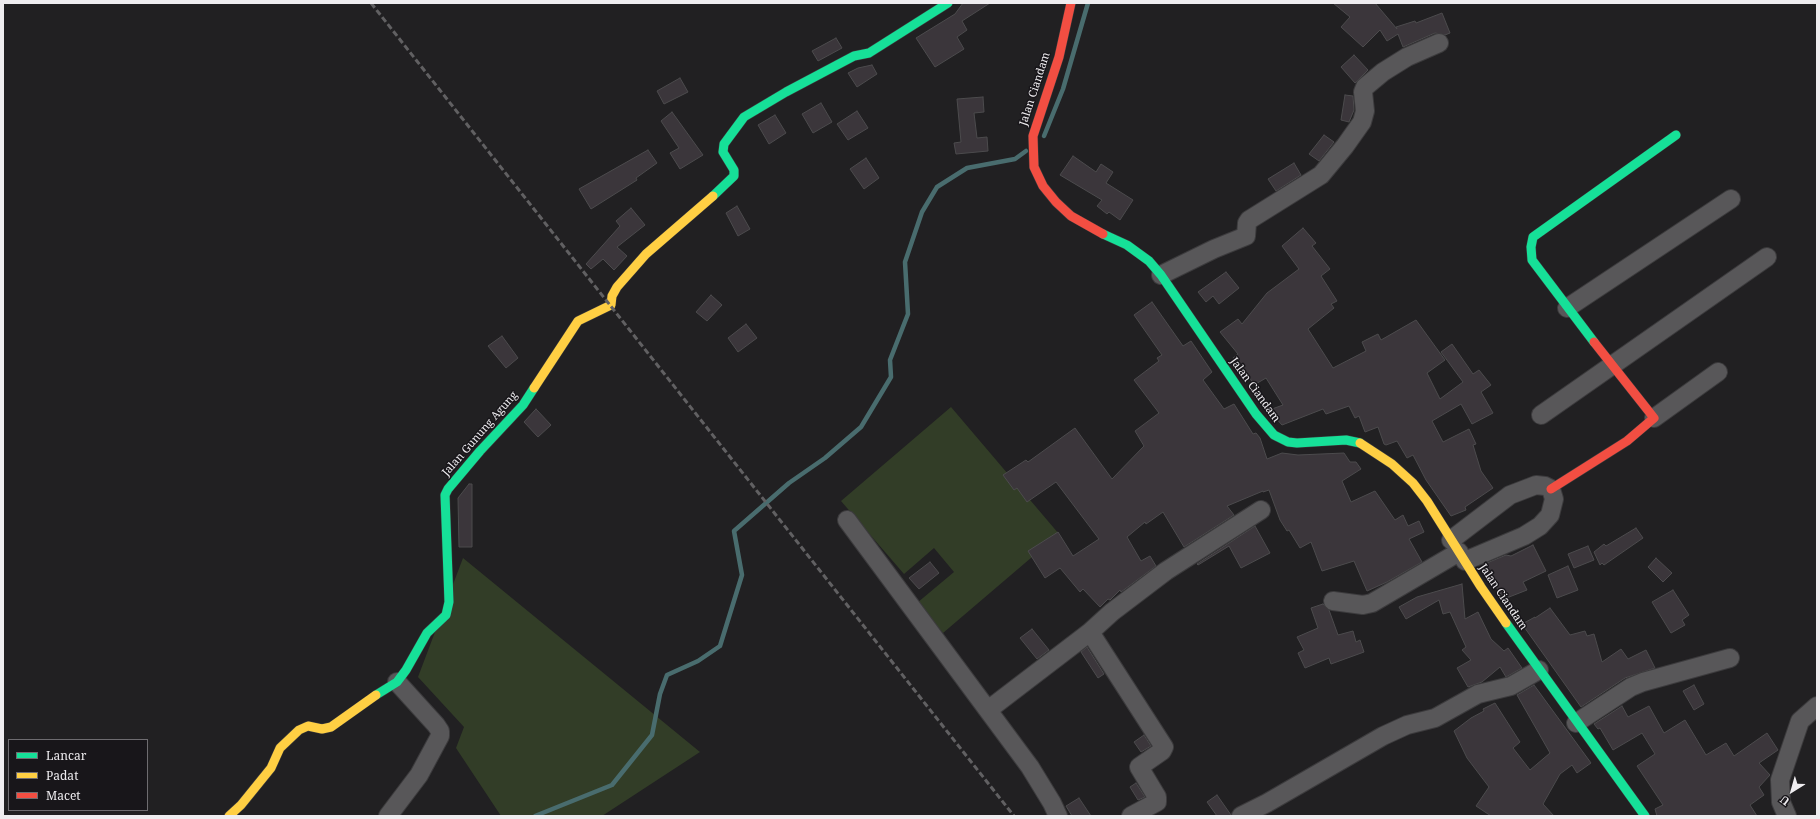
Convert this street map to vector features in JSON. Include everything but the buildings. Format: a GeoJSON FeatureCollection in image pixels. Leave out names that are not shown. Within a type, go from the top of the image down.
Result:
{"type":"FeatureCollection","features":[{"type":"Feature","properties":{"kind":"street","name":"Jalan Gunung Agung"},"geometry":{"type":"LineString","coordinates":[[229,816],[241,805],[271,768],[280,748],[300,730],[308,726],[322,729],[331,727],[359,706],[397,682],[427,633],[446,614],[449,602],[445,495],[448,489],[480,451],[523,405],[578,321],[611,305],[612,296],[617,287],[646,254],[734,176],[734,170],[723,152],[724,144],[744,118],[786,92],[854,56],[869,53],[948,3]]}},
{"type":"Feature","properties":{"kind":"street","name":"Jalan Ciandam"},"geometry":{"type":"LineString","coordinates":[[1072,3],[1059,57],[1035,124],[1032,158],[1037,176],[1043,186],[1062,208],[1088,226],[1140,253],[1161,274],[1266,428],[1274,435],[1288,442],[1308,443],[1346,440],[1368,446],[1392,464],[1419,490],[1458,551],[1539,670],[1645,816]]}},
{"type":"Feature","properties":{"kind":"street"},"geometry":{"type":"LineString","coordinates":[[1161,274],[1246,236],[1247,223],[1249,220],[1321,175],[1345,146],[1362,122],[1364,116],[1363,92],[1365,87],[1383,72],[1407,56],[1439,42]]}},
{"type":"Feature","properties":{"kind":"street"},"geometry":{"type":"LineString","coordinates":[[1654,418],[1567,308],[1532,260],[1531,247],[1533,237],[1676,135]]}},
{"type":"Feature","properties":{"kind":"street"},"geometry":{"type":"LineString","coordinates":[[1567,308],[1731,199]]}},
{"type":"Feature","properties":{"kind":"street"},"geometry":{"type":"LineString","coordinates":[[1541,415],[1767,257]]}},
{"type":"Feature","properties":{"kind":"street"},"geometry":{"type":"LineString","coordinates":[[1551,489],[1627,441],[1654,418],[1718,372]]}},
{"type":"Feature","properties":{"kind":"street"},"geometry":{"type":"LineString","coordinates":[[1333,601],[1363,605],[1372,603],[1458,551],[1510,495],[1536,485],[1545,486],[1551,489],[1554,499],[1550,515],[1540,526],[1524,536],[1458,551]]}},
{"type":"Feature","properties":{"kind":"street"},"geometry":{"type":"LineString","coordinates":[[988,710],[1090,632],[1112,612],[1166,571],[1261,510]]}},
{"type":"Feature","properties":{"kind":"street"},"geometry":{"type":"LineString","coordinates":[[847,520],[1030,767],[1052,803],[1058,816]]}},
{"type":"Feature","properties":{"kind":"street"},"geometry":{"type":"LineString","coordinates":[[1090,632],[1164,747],[1162,751],[1139,767],[1157,797],[1157,802],[1131,816]]}},
{"type":"Feature","properties":{"kind":"street"},"geometry":{"type":"LineString","coordinates":[[1576,723],[1631,687],[1643,682],[1730,658]]}},
{"type":"Feature","properties":{"kind":"street"},"geometry":{"type":"LineString","coordinates":[[1241,816],[1267,803],[1383,736],[1407,725],[1435,718],[1478,694],[1511,686],[1539,670]]}},
{"type":"Feature","properties":{"kind":"street"},"geometry":{"type":"LineString","coordinates":[[388,816],[419,775],[440,736],[440,731],[436,725],[397,682]]}},
{"type":"Feature","properties":{"kind":"street"},"geometry":{"type":"LineString","coordinates":[[1787,816],[1781,802],[1780,780],[1800,721],[1817,706]]}},
{"type":"Feature","properties":{"kind":"green space"},"geometry":{"type":"Polygon","coordinates":[[[951,407],[1059,534],[943,633],[917,603],[954,572],[934,548],[904,574],[841,501],[951,407]]]}},
{"type":"Feature","properties":{"kind":"green space"},"geometry":{"type":"Polygon","coordinates":[[[463,558],[700,752],[602,816],[501,816],[456,748],[464,727],[418,677],[463,558]]]}},
{"type":"Feature","properties":{"kind":"waterway"},"geometry":{"type":"LineString","coordinates":[[1044,136],[1063,89],[1088,3]]}},
{"type":"Feature","properties":{"kind":"waterway"},"geometry":{"type":"LineString","coordinates":[[535,816],[612,785],[652,735],[660,694],[667,675],[698,661],[720,646],[742,575],[734,531],[789,483],[825,458],[861,427],[891,377],[890,360],[908,314],[905,262],[922,212],[937,187],[967,168],[1015,159],[1026,151]]}},
{"type":"Feature","properties":{"kind":"railway"},"geometry":{"type":"LineString","coordinates":[[371,3],[1014,816]]}},
{"type":"Feature","properties":{"kind":"traffic: fast"},"geometry":{"type":"LineString","coordinates":[[713,196],[734,176],[734,170],[723,152],[724,144],[744,117],[786,92],[854,56],[869,53],[948,3]]}},
{"type":"Feature","properties":{"kind":"traffic: fast"},"geometry":{"type":"LineString","coordinates":[[1594,342],[1532,260],[1531,247],[1533,237],[1676,135]]}},
{"type":"Feature","properties":{"kind":"traffic: fast"},"geometry":{"type":"LineString","coordinates":[[1103,234],[1127,245],[1149,261],[1161,275],[1256,414],[1274,435],[1288,442],[1297,443],[1346,440],[1360,443]]}},
{"type":"Feature","properties":{"kind":"traffic: fast"},"geometry":{"type":"LineString","coordinates":[[376,695],[397,682],[406,670],[427,633],[446,615],[449,602],[445,495],[448,489],[480,451],[523,405],[534,388]]}},
{"type":"Feature","properties":{"kind":"traffic: fast"},"geometry":{"type":"LineString","coordinates":[[1506,623],[1645,816]]}},
{"type":"Feature","properties":{"kind":"traffic: slow"},"geometry":{"type":"LineString","coordinates":[[534,388],[578,321],[611,305],[612,296],[617,287],[646,254],[713,196]]}},
{"type":"Feature","properties":{"kind":"traffic: slow"},"geometry":{"type":"LineString","coordinates":[[1360,443],[1392,464],[1413,483],[1427,501],[1481,587],[1506,623]]}},
{"type":"Feature","properties":{"kind":"traffic: slow"},"geometry":{"type":"LineString","coordinates":[[229,816],[241,805],[271,768],[280,748],[299,730],[308,726],[322,729],[331,727],[376,695]]}},
{"type":"Feature","properties":{"kind":"traffic: jam"},"geometry":{"type":"LineString","coordinates":[[1071,3],[1059,57],[1033,136],[1034,167],[1043,186],[1056,202],[1071,216],[1103,234]]}},
{"type":"Feature","properties":{"kind":"traffic: jam"},"geometry":{"type":"LineString","coordinates":[[1551,489],[1627,441],[1654,418],[1594,342]]}}]}
